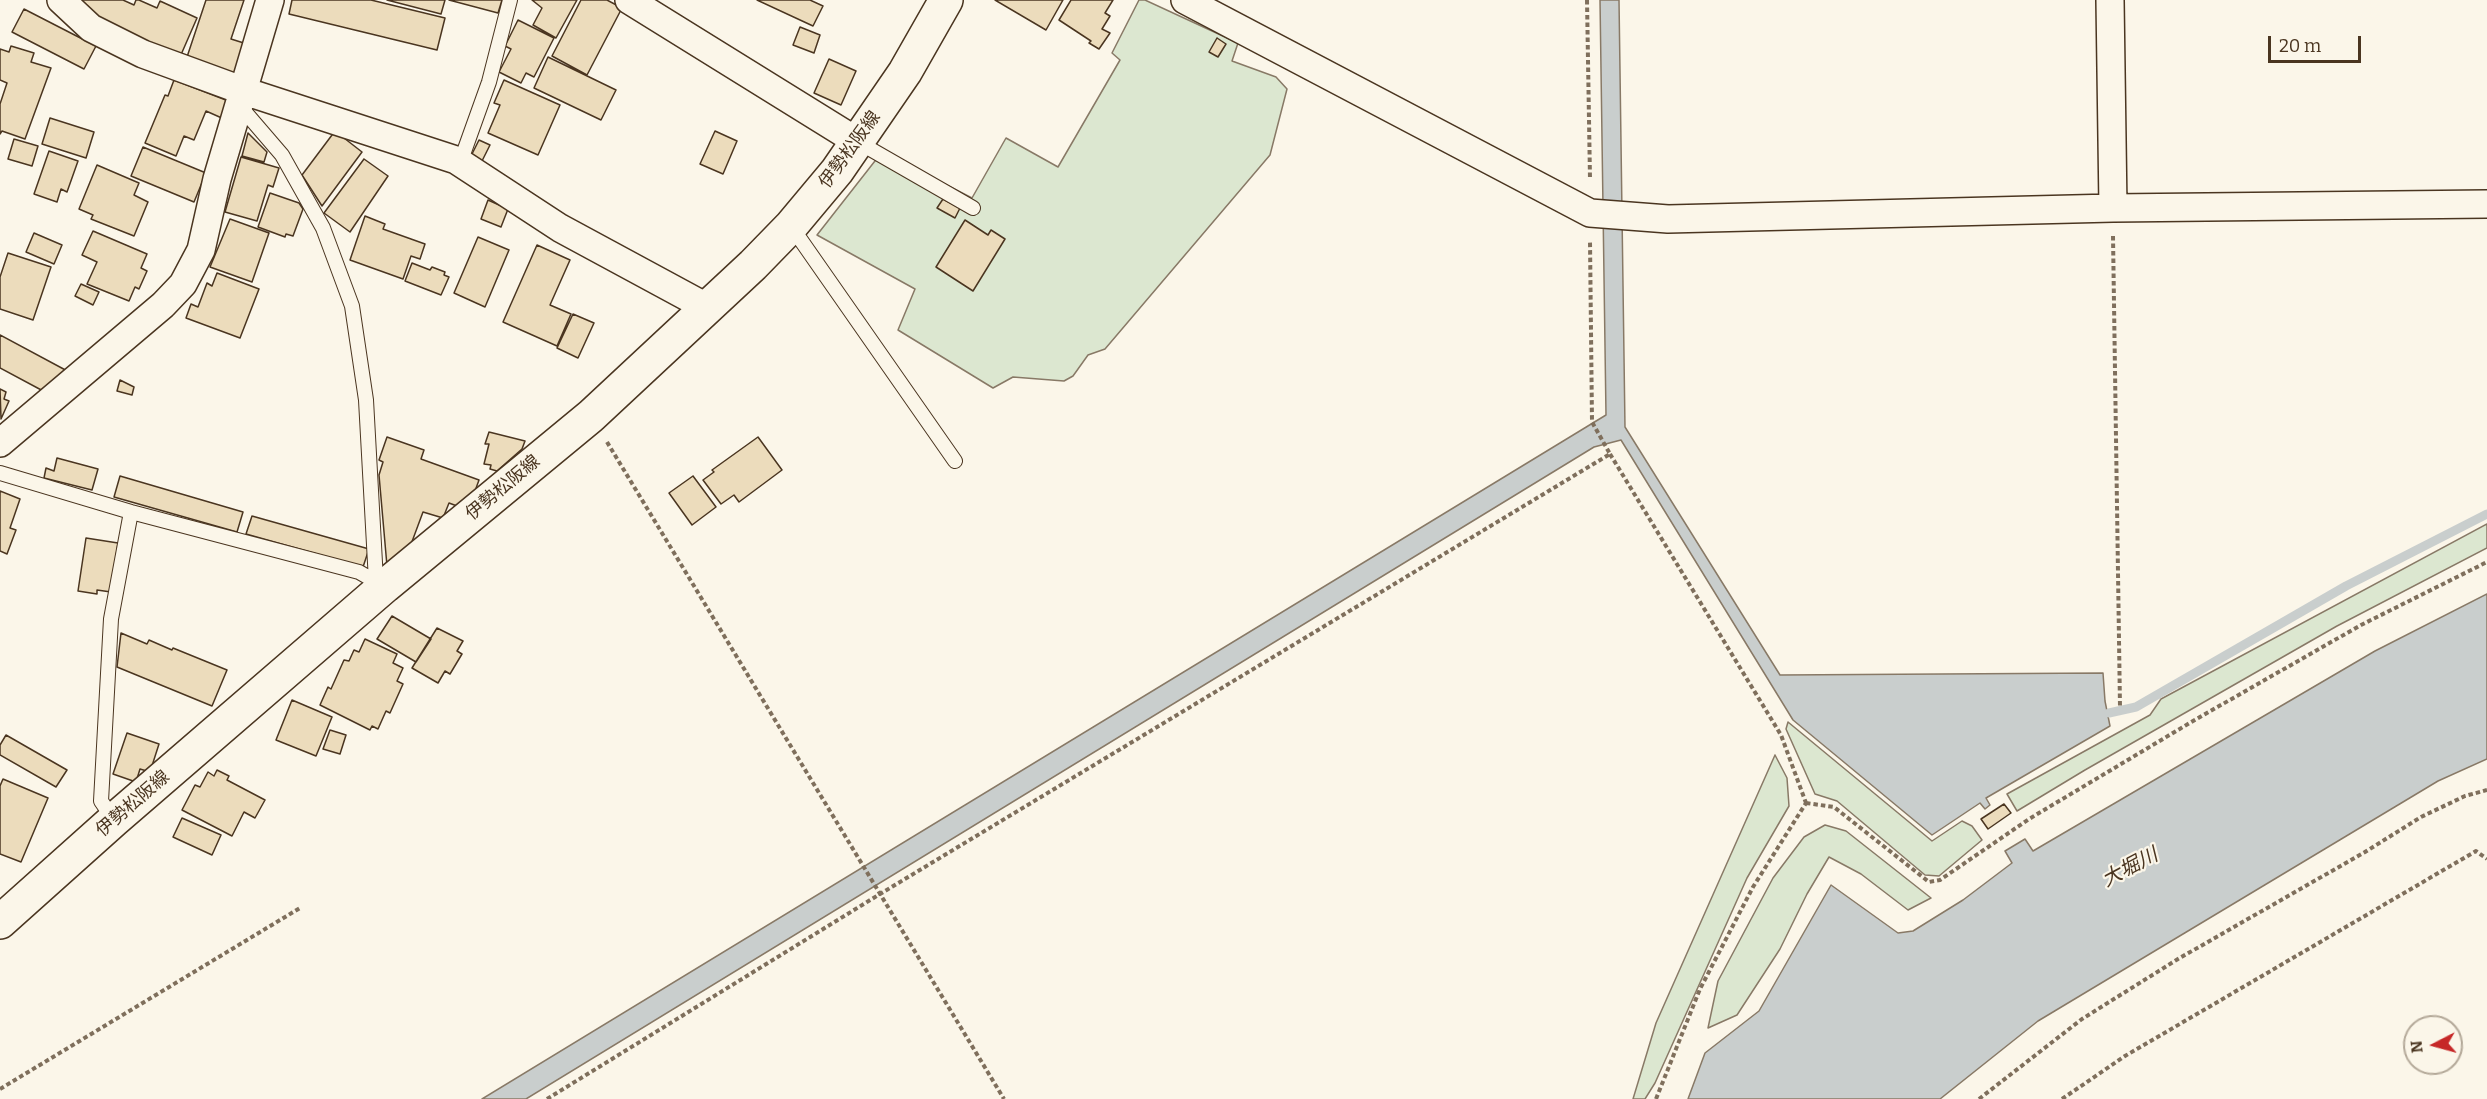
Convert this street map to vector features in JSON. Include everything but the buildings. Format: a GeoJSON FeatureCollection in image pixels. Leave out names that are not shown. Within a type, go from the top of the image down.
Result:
{"type":"FeatureCollection","features":[{"type":"Feature","properties":{"kind":"main road","name":"伊勢松阪線"},"geometry":{"type":"LineString","coordinates":[[0,922],[380,583],[591,416],[708,308],[791,226],[858,142],[905,72],[946,0]]}},
{"type":"Feature","properties":{"kind":"street"},"geometry":{"type":"LineString","coordinates":[[61,0],[92,28],[143,54],[241,98],[314,112],[460,163],[560,228],[708,308]]}},
{"type":"Feature","properties":{"kind":"street"},"geometry":{"type":"LineString","coordinates":[[0,443],[163,305],[183,284],[201,250],[217,179],[270,0]]}},
{"type":"Feature","properties":{"kind":"street"},"geometry":{"type":"LineString","coordinates":[[629,0],[858,142]]}},
{"type":"Feature","properties":{"kind":"street"},"geometry":{"type":"LineString","coordinates":[[1185,0],[1594,213],[1679,218],[2113,208],[2487,204]]}},
{"type":"Feature","properties":{"kind":"street"},"geometry":{"type":"LineString","coordinates":[[2110,0],[2113,208]]}},
{"type":"Feature","properties":{"kind":"lane"},"geometry":{"type":"LineString","coordinates":[[460,163],[489,82],[510,0]]}},
{"type":"Feature","properties":{"kind":"lane"},"geometry":{"type":"LineString","coordinates":[[241,98],[282,155],[324,228],[352,306],[366,400],[380,583]]}},
{"type":"Feature","properties":{"kind":"lane"},"geometry":{"type":"LineString","coordinates":[[858,142],[973,208]]}},
{"type":"Feature","properties":{"kind":"lane"},"geometry":{"type":"LineString","coordinates":[[791,226],[955,461]]}},
{"type":"Feature","properties":{"kind":"lane"},"geometry":{"type":"LineString","coordinates":[[0,473],[131,512],[359,572],[380,583]]}},
{"type":"Feature","properties":{"kind":"lane"},"geometry":{"type":"LineString","coordinates":[[114,820],[101,801],[111,619],[131,512]]}},
{"type":"Feature","properties":{"kind":"path"},"geometry":{"type":"LineString","coordinates":[[1587,0],[1594,213],[1592,422],[1606,449],[1781,735],[1806,803]]}},
{"type":"Feature","properties":{"kind":"path"},"geometry":{"type":"LineString","coordinates":[[2113,208],[2120,707]]}},
{"type":"Feature","properties":{"kind":"path"},"geometry":{"type":"LineString","coordinates":[[591,416],[1004,1099]]}},
{"type":"Feature","properties":{"kind":"path"},"geometry":{"type":"LineString","coordinates":[[547,1099],[879,892],[1610,454]]}},
{"type":"Feature","properties":{"kind":"path"},"geometry":{"type":"LineString","coordinates":[[1806,803],[1834,807],[1929,882],[1940,880],[2029,819],[2193,721],[2361,625],[2487,562]]}},
{"type":"Feature","properties":{"kind":"path"},"geometry":{"type":"LineString","coordinates":[[1979,1099],[2082,1019],[2178,959],[2421,817],[2465,796],[2487,790]]}},
{"type":"Feature","properties":{"kind":"path"},"geometry":{"type":"LineString","coordinates":[[1656,1099],[1700,989],[1753,887],[1806,803]]}},
{"type":"Feature","properties":{"kind":"path"},"geometry":{"type":"LineString","coordinates":[[2062,1099],[2126,1056],[2476,851],[2487,859]]}},
{"type":"Feature","properties":{"kind":"path"},"geometry":{"type":"LineString","coordinates":[[0,1089],[300,908]]}},
{"type":"Feature","properties":{"kind":"green space"},"geometry":{"type":"Polygon","coordinates":[[[1139,0],[1145,0],[1238,43],[1232,61],[1276,77],[1287,89],[1270,155],[1105,349],[1088,355],[1073,376],[1064,381],[1013,377],[993,388],[898,330],[915,289],[817,235],[882,152],[972,198],[1006,138],[1058,167],[1120,60],[1112,53],[1139,0]]]}},
{"type":"Feature","properties":{"kind":"green space"},"geometry":{"type":"Polygon","coordinates":[[[2487,524],[2487,548],[2337,626],[2017,811],[2007,794],[2150,715],[2161,699],[2487,524]]]}},
{"type":"Feature","properties":{"kind":"green space"},"geometry":{"type":"Polygon","coordinates":[[[1788,722],[1932,841],[1962,821],[1972,826],[1982,840],[1939,876],[1925,875],[1837,801],[1815,794],[1786,729],[1788,722]]]}},
{"type":"Feature","properties":{"kind":"green space"},"geometry":{"type":"Polygon","coordinates":[[[1775,755],[1787,778],[1789,806],[1747,878],[1655,1083],[1645,1099],[1633,1099],[1656,1023],[1775,755]]]}},
{"type":"Feature","properties":{"kind":"green space"},"geometry":{"type":"Polygon","coordinates":[[[1825,825],[1846,831],[1931,898],[1908,910],[1861,874],[1829,857],[1807,894],[1780,949],[1737,1015],[1708,1028],[1718,981],[1773,878],[1804,837],[1825,825]]]}},
{"type":"Feature","properties":{"kind":"water"},"geometry":{"type":"Polygon","coordinates":[[[1600,0],[1619,0],[1625,427],[1780,675],[2103,673],[2110,726],[1986,798],[1990,805],[1985,809],[1980,803],[1932,835],[1793,720],[1621,440],[1594,447],[526,1099],[482,1099],[1606,415],[1600,0]]]}},
{"type":"Feature","properties":{"kind":"water","name":"大堀川"},"geometry":{"type":"Polygon","coordinates":[[[2487,594],[2487,759],[2438,781],[2038,1021],[1940,1099],[1688,1099],[1705,1053],[1759,1011],[1831,885],[1898,933],[1913,931],[1963,900],[2012,863],[2005,851],[2025,839],[2033,851],[2375,651],[2487,594]]]}},
{"type":"Feature","properties":{"kind":"waterway"},"geometry":{"type":"LineString","coordinates":[[2109,713],[2136,707],[2346,586],[2487,514]]}}]}
